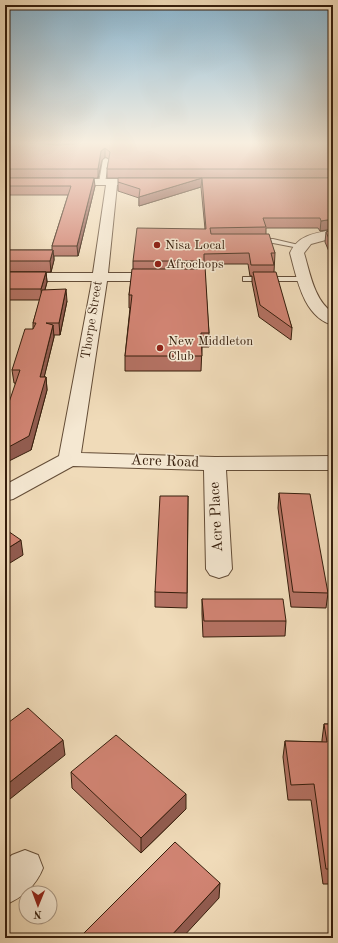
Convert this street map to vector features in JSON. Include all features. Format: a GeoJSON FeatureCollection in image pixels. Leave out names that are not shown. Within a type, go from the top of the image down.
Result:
{"type":"FeatureCollection","features":[{"type":"Feature","properties":{"kind":"street","name":"Thorpe Street"},"geometry":{"type":"LineString","coordinates":[[69,459],[100,277],[107,187]]}},
{"type":"Feature","properties":{"kind":"street"},"geometry":{"type":"LineString","coordinates":[[333,234],[308,240],[299,246],[297,253],[314,306],[324,315],[333,320]]}},
{"type":"Feature","properties":{"kind":"street"},"geometry":{"type":"LineString","coordinates":[[5,277],[174,277]]}},
{"type":"Feature","properties":{"kind":"street"},"geometry":{"type":"LineString","coordinates":[[5,494],[69,459]]}},
{"type":"Feature","properties":{"kind":"street","name":"Acre Road"},"geometry":{"type":"LineString","coordinates":[[69,459],[215,464],[333,463]]}},
{"type":"Feature","properties":{"kind":"street","name":"Acre Place"},"geometry":{"type":"LineString","coordinates":[[215,464],[219,569]]}},
{"type":"Feature","properties":{"kind":"lane"},"geometry":{"type":"LineString","coordinates":[[244,241],[273,241],[299,246]]}},
{"type":"Feature","properties":{"kind":"lane"},"geometry":{"type":"LineString","coordinates":[[246,279],[305,279]]}},
{"type":"Feature","properties":{"kind":"building"},"geometry":{"type":"Polygon","coordinates":[[[71,187],[92,187],[77,246],[52,246],[71,187]]]}},
{"type":"Feature","properties":{"kind":"building"},"geometry":{"type":"Polygon","coordinates":[[[134,187],[172,187],[139,197],[140,189],[134,187]]]}},
{"type":"Feature","properties":{"kind":"building"},"geometry":{"type":"Polygon","coordinates":[[[203,187],[333,187],[333,219],[321,221],[320,218],[263,218],[266,227],[210,228],[211,234],[269,234],[275,253],[271,253],[274,265],[251,265],[249,253],[204,254],[204,264],[197,261],[133,261],[137,228],[206,229],[203,187]]]}},
{"type":"Feature","properties":{"kind":"building"},"geometry":{"type":"Polygon","coordinates":[[[333,230],[333,248],[326,232],[333,230]]]}},
{"type":"Feature","properties":{"kind":"building"},"geometry":{"type":"Polygon","coordinates":[[[5,250],[53,250],[50,261],[5,261],[5,250]]]}},
{"type":"Feature","properties":{"kind":"building"},"geometry":{"type":"Polygon","coordinates":[[[205,266],[209,333],[201,333],[202,356],[125,356],[132,295],[129,295],[132,269],[197,269],[205,266]]]}},
{"type":"Feature","properties":{"kind":"building"},"geometry":{"type":"Polygon","coordinates":[[[5,272],[46,272],[41,289],[5,289],[5,272]]]}},
{"type":"Feature","properties":{"kind":"building"},"geometry":{"type":"Polygon","coordinates":[[[253,272],[276,272],[292,328],[260,305],[253,272]]]}},
{"type":"Feature","properties":{"kind":"building"},"geometry":{"type":"Polygon","coordinates":[[[66,289],[59,323],[46,323],[53,325],[40,377],[46,377],[29,436],[5,449],[5,414],[20,370],[12,370],[25,329],[33,329],[36,323],[33,323],[42,290],[66,289]]]}},
{"type":"Feature","properties":{"kind":"building"},"geometry":{"type":"Polygon","coordinates":[[[279,493],[310,494],[328,593],[293,592],[279,493]]]}},
{"type":"Feature","properties":{"kind":"building"},"geometry":{"type":"Polygon","coordinates":[[[160,496],[188,496],[187,593],[155,592],[160,496]]]}},
{"type":"Feature","properties":{"kind":"building"},"geometry":{"type":"Polygon","coordinates":[[[5,529],[21,540],[5,550],[5,529]]]}},
{"type":"Feature","properties":{"kind":"building"},"geometry":{"type":"Polygon","coordinates":[[[202,599],[283,599],[286,621],[204,621],[202,599]]]}},
{"type":"Feature","properties":{"kind":"building"},"geometry":{"type":"Polygon","coordinates":[[[28,708],[63,740],[5,786],[5,725],[28,708]]]}},
{"type":"Feature","properties":{"kind":"building"},"geometry":{"type":"Polygon","coordinates":[[[324,724],[333,724],[333,869],[326,869],[314,784],[291,785],[285,741],[327,742],[324,724]]]}},
{"type":"Feature","properties":{"kind":"building"},"geometry":{"type":"Polygon","coordinates":[[[116,735],[186,794],[141,838],[71,772],[116,735]]]}},
{"type":"Feature","properties":{"kind":"building"},"geometry":{"type":"Polygon","coordinates":[[[175,842],[220,883],[169,938],[79,938],[175,842]]]}},
{"type":"Feature","properties":{"kind":"building"},"geometry":{"type":"Polygon","coordinates":[[[74,933],[79,938],[69,938],[74,933]]]}},
{"type":"Feature","properties":{"kind":"place","name":"Nisa Local"},"geometry":{"type":"Point","coordinates":[157,245]}},
{"type":"Feature","properties":{"kind":"place","name":"Afrochops"},"geometry":{"type":"Point","coordinates":[158,264]}},
{"type":"Feature","properties":{"kind":"place","name":"New Middleton Club"},"geometry":{"type":"Point","coordinates":[160,348]}}]}
